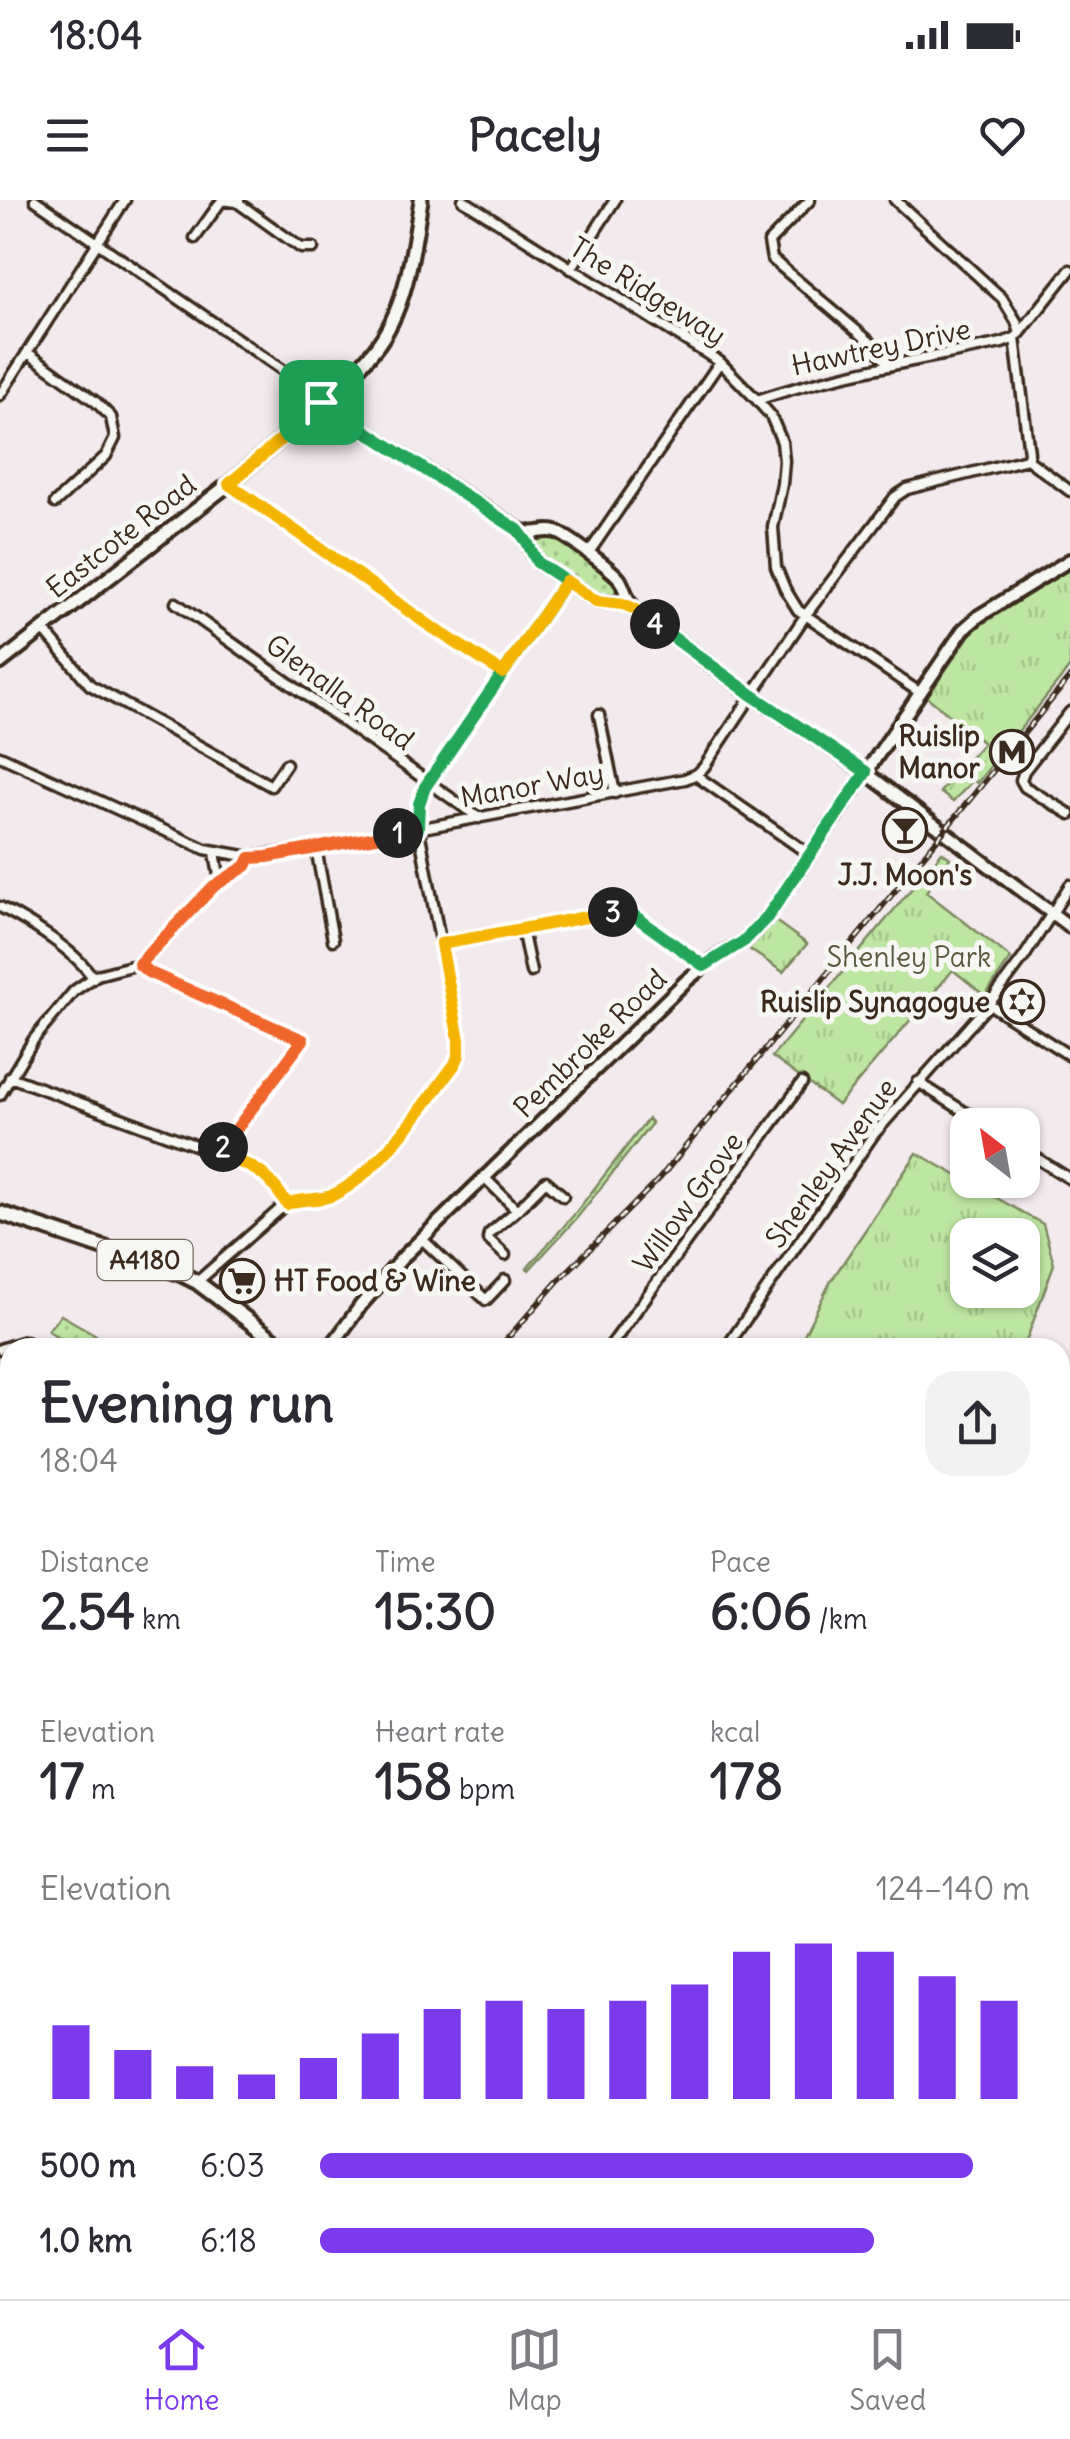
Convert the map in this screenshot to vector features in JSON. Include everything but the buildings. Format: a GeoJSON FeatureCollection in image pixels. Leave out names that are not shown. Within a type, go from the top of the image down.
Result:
{"type":"FeatureCollection","features":[{"type":"Feature","properties":{"kind":"main road","name":"Eastcote Road"},"geometry":{"type":"LineString","coordinates":[[0,663],[229,484],[362,364],[378,345],[392,318],[410,266],[421,200]]}},
{"type":"Feature","properties":{"kind":"main road","name":"A4180"},"geometry":{"type":"LineString","coordinates":[[0,1213],[161,1266],[197,1282],[272,1338]]}},
{"type":"Feature","properties":{"kind":"street"},"geometry":{"type":"LineString","coordinates":[[35,200],[313,391],[321,402],[518,530],[534,534],[555,531],[617,575],[635,609]]}},
{"type":"Feature","properties":{"kind":"street"},"geometry":{"type":"LineString","coordinates":[[0,395],[125,200]]}},
{"type":"Feature","properties":{"kind":"street"},"geometry":{"type":"LineString","coordinates":[[195,238],[222,200],[238,201],[301,248],[313,248]]}},
{"type":"Feature","properties":{"kind":"street","name":"The Ridgeway"},"geometry":{"type":"LineString","coordinates":[[463,200],[720,362],[771,416],[778,429],[784,460],[772,527],[776,567],[784,590],[805,616]]}},
{"type":"Feature","properties":{"kind":"street"},"geometry":{"type":"LineString","coordinates":[[571,269],[615,200]]}},
{"type":"Feature","properties":{"kind":"street"},"geometry":{"type":"LineString","coordinates":[[810,200],[770,242],[772,259],[876,347],[889,366]]}},
{"type":"Feature","properties":{"kind":"street"},"geometry":{"type":"LineString","coordinates":[[895,200],[1002,298],[1016,321],[1027,459]]}},
{"type":"Feature","properties":{"kind":"street"},"geometry":{"type":"LineString","coordinates":[[1018,335],[1070,270]]}},
{"type":"Feature","properties":{"kind":"street","name":"Hawtrey Drive"},"geometry":{"type":"LineString","coordinates":[[757,400],[889,366],[1002,344],[1018,335]]}},
{"type":"Feature","properties":{"kind":"street"},"geometry":{"type":"LineString","coordinates":[[28,353],[96,402],[111,418],[115,438],[106,456],[55,503]]}},
{"type":"Feature","properties":{"kind":"street"},"geometry":{"type":"LineString","coordinates":[[588,554],[720,362]]}},
{"type":"Feature","properties":{"kind":"street"},"geometry":{"type":"LineString","coordinates":[[1027,459],[1070,491]]}},
{"type":"Feature","properties":{"kind":"street"},"geometry":{"type":"LineString","coordinates":[[809,854],[697,774],[805,616],[895,498],[907,489],[1027,459]]}},
{"type":"Feature","properties":{"kind":"street"},"geometry":{"type":"LineString","coordinates":[[229,484],[503,673]]}},
{"type":"Feature","properties":{"kind":"street"},"geometry":{"type":"LineString","coordinates":[[518,530],[537,562],[596,601],[635,609],[866,772],[1070,927]]}},
{"type":"Feature","properties":{"kind":"street","name":"Pembroke Road"},"geometry":{"type":"LineString","coordinates":[[336,1338],[380,1282],[484,1177],[704,966],[755,931],[970,622],[1070,560]]}},
{"type":"Feature","properties":{"kind":"street"},"geometry":{"type":"LineString","coordinates":[[197,1282],[287,1204],[300,1198],[332,1196],[364,1174],[455,1064],[459,1040],[418,829],[419,804],[428,782],[566,581]]}},
{"type":"Feature","properties":{"kind":"street","name":"Glenalla Road"},"geometry":{"type":"LineString","coordinates":[[176,603],[478,818]]}},
{"type":"Feature","properties":{"kind":"street"},"geometry":{"type":"LineString","coordinates":[[805,616],[919,692]]}},
{"type":"Feature","properties":{"kind":"street"},"geometry":{"type":"LineString","coordinates":[[43,629],[90,685],[152,721],[271,786],[286,764]]}},
{"type":"Feature","properties":{"kind":"street"},"geometry":{"type":"LineString","coordinates":[[1070,712],[1022,774],[1022,783],[1070,814]]}},
{"type":"Feature","properties":{"kind":"street"},"geometry":{"type":"LineString","coordinates":[[599,715],[615,794]]}},
{"type":"Feature","properties":{"kind":"street","name":"Manor Way"},"geometry":{"type":"LineString","coordinates":[[0,756],[215,852],[250,858],[615,794],[697,774]]}},
{"type":"Feature","properties":{"kind":"street"},"geometry":{"type":"LineString","coordinates":[[1031,804],[1038,794]]}},
{"type":"Feature","properties":{"kind":"street"},"geometry":{"type":"LineString","coordinates":[[316,848],[332,940]]}},
{"type":"Feature","properties":{"kind":"street"},"geometry":{"type":"LineString","coordinates":[[215,852],[220,882]]}},
{"type":"Feature","properties":{"kind":"street"},"geometry":{"type":"LineString","coordinates":[[0,1095],[52,1015],[74,991],[92,978],[139,964],[220,882],[246,866],[250,858]]}},
{"type":"Feature","properties":{"kind":"street","name":"Shenley Avenue"},"geometry":{"type":"LineString","coordinates":[[733,1338],[874,1134],[989,1004],[1070,884]]}},
{"type":"Feature","properties":{"kind":"street"},"geometry":{"type":"LineString","coordinates":[[0,906],[54,941],[92,978]]}},
{"type":"Feature","properties":{"kind":"street"},"geometry":{"type":"LineString","coordinates":[[441,944],[626,911],[704,966]]}},
{"type":"Feature","properties":{"kind":"street"},"geometry":{"type":"LineString","coordinates":[[522,929],[531,972]]}},
{"type":"Feature","properties":{"kind":"street"},"geometry":{"type":"LineString","coordinates":[[139,964],[148,972],[303,1040],[218,1154]]}},
{"type":"Feature","properties":{"kind":"street"},"geometry":{"type":"LineString","coordinates":[[989,1004],[1070,1056]]}},
{"type":"Feature","properties":{"kind":"street"},"geometry":{"type":"LineString","coordinates":[[10,1076],[262,1172],[287,1204]]}},
{"type":"Feature","properties":{"kind":"street"},"geometry":{"type":"LineString","coordinates":[[918,1082],[959,1108]]}},
{"type":"Feature","properties":{"kind":"street","name":"Willow Grove"},"geometry":{"type":"LineString","coordinates":[[616,1338],[802,1083]]}},
{"type":"Feature","properties":{"kind":"street"},"geometry":{"type":"LineString","coordinates":[[1040,1160],[1070,1179]]}},
{"type":"Feature","properties":{"kind":"street"},"geometry":{"type":"LineString","coordinates":[[484,1177],[517,1210]]}},
{"type":"Feature","properties":{"kind":"street"},"geometry":{"type":"LineString","coordinates":[[505,1255],[488,1238],[489,1234],[546,1181],[562,1196]]}},
{"type":"Feature","properties":{"kind":"street"},"geometry":{"type":"LineString","coordinates":[[422,1239],[486,1300],[504,1280]]}},
{"type":"Feature","properties":{"kind":"green space"},"geometry":{"type":"Polygon","coordinates":[[[554,534],[615,577],[614,594],[598,599],[542,561],[535,547],[537,540],[554,534]]]}},
{"type":"Feature","properties":{"kind":"green space"},"geometry":{"type":"Polygon","coordinates":[[[1070,569],[1070,667],[977,783],[973,780],[953,802],[940,792],[983,743],[927,697],[974,629],[1070,569]]]}},
{"type":"Feature","properties":{"kind":"green space","name":"Shenley Park"},"geometry":{"type":"Polygon","coordinates":[[[942,852],[950,858],[926,892],[1011,958],[985,996],[953,970],[838,1105],[772,1057],[942,852]]]}},
{"type":"Feature","properties":{"kind":"green space"},"geometry":{"type":"Polygon","coordinates":[[[774,920],[807,944],[783,972],[749,949],[774,920]]]}},
{"type":"Feature","properties":{"kind":"green space"},"geometry":{"type":"Polygon","coordinates":[[[648,1119],[652,1123],[576,1219],[529,1270],[527,1268],[648,1119]]]}},
{"type":"Feature","properties":{"kind":"green space"},"geometry":{"type":"Polygon","coordinates":[[[917,1153],[950,1172],[950,1198],[997,1198],[1032,1218],[950,1218],[950,1308],[1038,1308],[1027,1338],[802,1338],[831,1281],[917,1153]]]}},
{"type":"Feature","properties":{"kind":"green space"},"geometry":{"type":"Polygon","coordinates":[[[1040,1222],[1043,1224],[1054,1264],[1040,1303],[1040,1222]]]}},
{"type":"Feature","properties":{"kind":"green space"},"geometry":{"type":"Polygon","coordinates":[[[61,1315],[97,1338],[59,1338],[48,1330],[61,1315]]]}},
{"type":"Feature","properties":{"kind":"railway"},"geometry":{"type":"LineString","coordinates":[[508,1338],[660,1178],[1070,677]]}},
{"type":"Feature","properties":{"kind":"place","name":"Ruislip Manor"},"geometry":{"type":"Point","coordinates":[1012,752]}},
{"type":"Feature","properties":{"kind":"place","name":"J.J. Moon's"},"geometry":{"type":"Point","coordinates":[905,830]}},
{"type":"Feature","properties":{"kind":"place","name":"Ruislip Synagogue"},"geometry":{"type":"Point","coordinates":[1022,1002]}},
{"type":"Feature","properties":{"kind":"place","name":"HT Food & Wine"},"geometry":{"type":"Point","coordinates":[242,1281]}},
{"type":"Feature","properties":{"kind":"route"},"geometry":{"type":"LineString","coordinates":[[321,402],[229,484],[430,626],[503,673],[566,581],[596,601],[635,609],[866,772],[768,916],[744,941],[704,966],[623,911],[441,944],[460,1045],[455,1064],[364,1174],[332,1196],[300,1198],[287,1204],[262,1172],[218,1154],[303,1040],[148,972],[139,964],[214,886],[246,866],[250,858],[418,829],[419,804],[425,787],[566,581],[537,562],[518,530],[321,402]]}}]}
